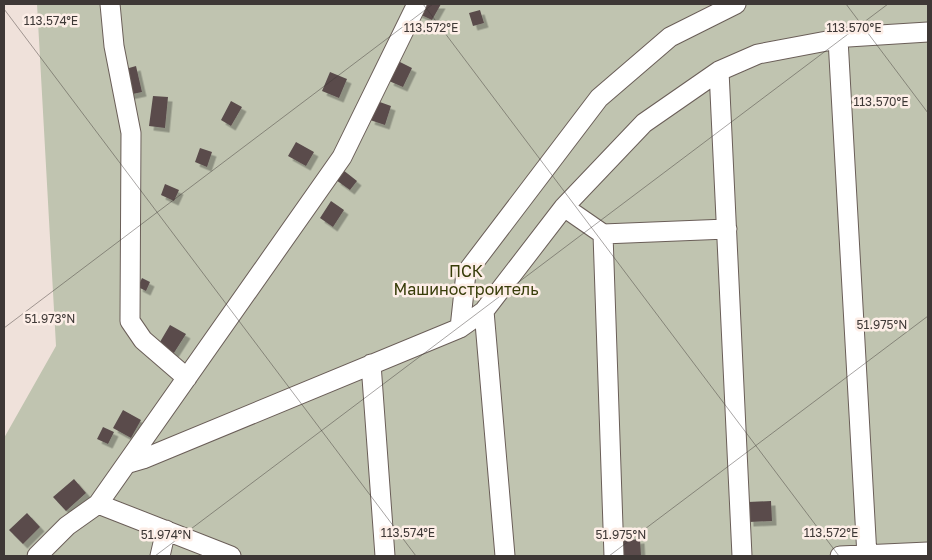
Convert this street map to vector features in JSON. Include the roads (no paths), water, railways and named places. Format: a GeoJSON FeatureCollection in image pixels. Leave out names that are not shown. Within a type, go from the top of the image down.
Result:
{"type":"FeatureCollection","features":[{"type":"Feature","properties":{"kind":"street"},"geometry":{"type":"LineString","coordinates":[[110,4],[114,46],[131,133],[130,321],[143,340],[187,378]]}},
{"type":"Feature","properties":{"kind":"street"},"geometry":{"type":"LineString","coordinates":[[37,556],[67,526],[98,504],[342,157],[417,4]]}},
{"type":"Feature","properties":{"kind":"street"},"geometry":{"type":"LineString","coordinates":[[460,328],[466,273],[599,98],[670,37],[736,4]]}},
{"type":"Feature","properties":{"kind":"street"},"geometry":{"type":"LineString","coordinates":[[126,464],[143,459],[460,328],[484,311],[564,207],[644,123],[719,71],[758,54],[838,39],[928,32]]}},
{"type":"Feature","properties":{"kind":"street"},"geometry":{"type":"LineString","coordinates":[[838,39],[867,556]]}},
{"type":"Feature","properties":{"kind":"street"},"geometry":{"type":"LineString","coordinates":[[719,71],[742,556]]}},
{"type":"Feature","properties":{"kind":"street"},"geometry":{"type":"LineString","coordinates":[[564,207],[603,234],[727,229]]}},
{"type":"Feature","properties":{"kind":"street"},"geometry":{"type":"LineString","coordinates":[[603,234],[614,556]]}},
{"type":"Feature","properties":{"kind":"street"},"geometry":{"type":"LineString","coordinates":[[484,311],[505,556]]}},
{"type":"Feature","properties":{"kind":"street"},"geometry":{"type":"LineString","coordinates":[[371,364],[385,556]]}},
{"type":"Feature","properties":{"kind":"street"},"geometry":{"type":"LineString","coordinates":[[98,504],[231,556]]}},
{"type":"Feature","properties":{"kind":"street"},"geometry":{"type":"LineString","coordinates":[[160,556],[166,530]]}},
{"type":"Feature","properties":{"kind":"street"},"geometry":{"type":"LineString","coordinates":[[840,556],[928,552]]}},
{"type":"Feature","properties":{"kind":"park label","name":"ПСК Машиностроитель"},"geometry":{"type":"Point","coordinates":[466,280]}}]}
